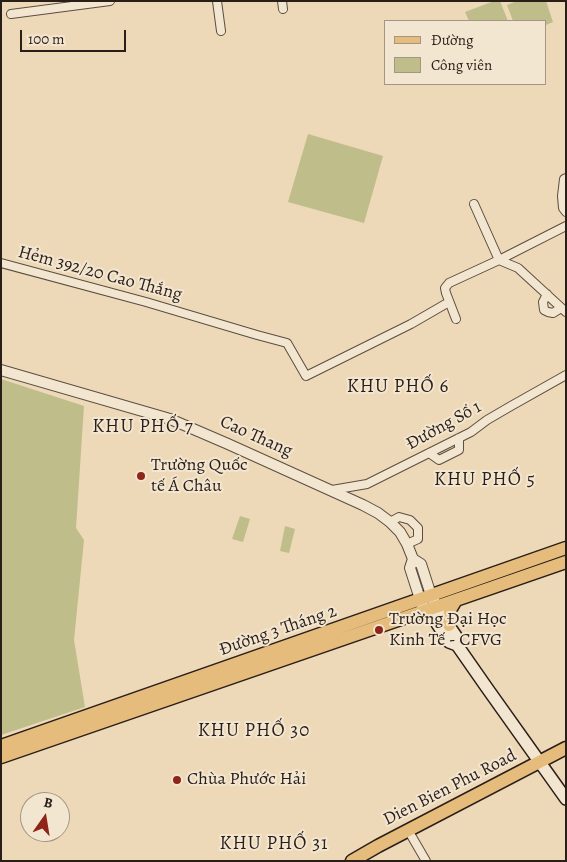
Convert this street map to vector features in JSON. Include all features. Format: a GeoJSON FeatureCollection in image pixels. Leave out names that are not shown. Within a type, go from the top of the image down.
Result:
{"type":"FeatureCollection","features":[{"type":"Feature","properties":{"kind":"main road","name":"Đường 3 Tháng 2"},"geometry":{"type":"LineString","coordinates":[[1,757],[428,603],[566,548]]}},
{"type":"Feature","properties":{"kind":"main road","name":"Đường 3 Tháng 2"},"geometry":{"type":"LineString","coordinates":[[1,746],[428,603],[456,600],[566,562]]}},
{"type":"Feature","properties":{"kind":"main road"},"geometry":{"type":"LineString","coordinates":[[449,625],[450,610],[456,600]]}},
{"type":"Feature","properties":{"kind":"main road","name":"Cao Thang"},"geometry":{"type":"LineString","coordinates":[[428,603],[449,625],[456,636],[457,645],[566,799]]}},
{"type":"Feature","properties":{"kind":"main road","name":"Cao Thang"},"geometry":{"type":"LineString","coordinates":[[428,603],[434,619],[449,642],[457,645]]}},
{"type":"Feature","properties":{"kind":"main road","name":"Dien Bien Phu Road"},"geometry":{"type":"LineString","coordinates":[[352,861],[566,748]]}},
{"type":"Feature","properties":{"kind":"street"},"geometry":{"type":"LineString","coordinates":[[11,14],[110,1]]}},
{"type":"Feature","properties":{"kind":"street"},"geometry":{"type":"LineString","coordinates":[[217,1],[221,32]]}},
{"type":"Feature","properties":{"kind":"street"},"geometry":{"type":"LineString","coordinates":[[566,178],[564,179],[562,196],[563,208],[566,212]]}},
{"type":"Feature","properties":{"kind":"street"},"geometry":{"type":"LineString","coordinates":[[474,204],[499,260],[518,268],[564,310]]}},
{"type":"Feature","properties":{"kind":"street"},"geometry":{"type":"LineString","coordinates":[[456,319],[446,293],[449,283],[566,226]]}},
{"type":"Feature","properties":{"kind":"street"},"geometry":{"type":"LineString","coordinates":[[516,252],[518,268]]}},
{"type":"Feature","properties":{"kind":"street","name":"Hẻm 392/20 Cao Thắng"},"geometry":{"type":"LineString","coordinates":[[1,263],[287,343],[306,376],[411,324],[449,302]]}},
{"type":"Feature","properties":{"kind":"street"},"geometry":{"type":"LineString","coordinates":[[547,294],[543,302],[544,310],[548,312],[564,310]]}},
{"type":"Feature","properties":{"kind":"street","name":"Cao Thang"},"geometry":{"type":"LineString","coordinates":[[1,370],[170,420],[332,490],[378,513],[400,532],[413,559],[421,564],[428,603]]}},
{"type":"Feature","properties":{"kind":"street","name":"Đường Số 1"},"geometry":{"type":"LineString","coordinates":[[332,490],[367,484],[471,432],[487,420],[566,376]]}},
{"type":"Feature","properties":{"kind":"street"},"geometry":{"type":"LineString","coordinates":[[390,522],[399,518],[410,520],[418,528],[418,539],[407,544]]}},
{"type":"Feature","properties":{"kind":"street"},"geometry":{"type":"LineString","coordinates":[[408,830],[426,861]]}},
{"type":"Feature","properties":{"kind":"green space"},"geometry":{"type":"Polygon","coordinates":[[[494,1],[500,1],[508,20],[469,20],[465,12],[494,1]]]}},
{"type":"Feature","properties":{"kind":"green space"},"geometry":{"type":"Polygon","coordinates":[[[517,1],[546,1],[553,22],[547,25],[547,20],[513,20],[507,5],[517,1]]]}},
{"type":"Feature","properties":{"kind":"green space"},"geometry":{"type":"Polygon","coordinates":[[[308,134],[383,156],[364,223],[288,202],[308,134]]]}},
{"type":"Feature","properties":{"kind":"green space"},"geometry":{"type":"Polygon","coordinates":[[[1,379],[84,406],[76,528],[84,540],[74,640],[85,707],[1,735],[1,379]]]}},
{"type":"Feature","properties":{"kind":"green space"},"geometry":{"type":"Polygon","coordinates":[[[240,516],[250,519],[243,542],[232,539],[240,516]]]}},
{"type":"Feature","properties":{"kind":"green space"},"geometry":{"type":"Polygon","coordinates":[[[285,526],[295,529],[289,553],[280,551],[285,526]]]}},
{"type":"Feature","properties":{"kind":"place","name":"Trường Quốc tế Á Châu"},"geometry":{"type":"Point","coordinates":[141,476]}},
{"type":"Feature","properties":{"kind":"place","name":"Trường Đại Học Kinh Tế - CFVG"},"geometry":{"type":"Point","coordinates":[379,630]}},
{"type":"Feature","properties":{"kind":"place","name":"Chùa Phước Hải"},"geometry":{"type":"Point","coordinates":[177,780]}},
{"type":"Feature","properties":{"kind":"district","name":"KHU PHỐ 6"},"geometry":{"type":"Point","coordinates":[398,387]}},
{"type":"Feature","properties":{"kind":"district","name":"KHU PHỐ 7"},"geometry":{"type":"Point","coordinates":[143,427]}},
{"type":"Feature","properties":{"kind":"district","name":"KHU PHỐ 5"},"geometry":{"type":"Point","coordinates":[485,480]}},
{"type":"Feature","properties":{"kind":"district","name":"KHU PHỐ 30"},"geometry":{"type":"Point","coordinates":[254,731]}},
{"type":"Feature","properties":{"kind":"district","name":"KHU PHỐ 31"},"geometry":{"type":"Point","coordinates":[274,844]}}]}
